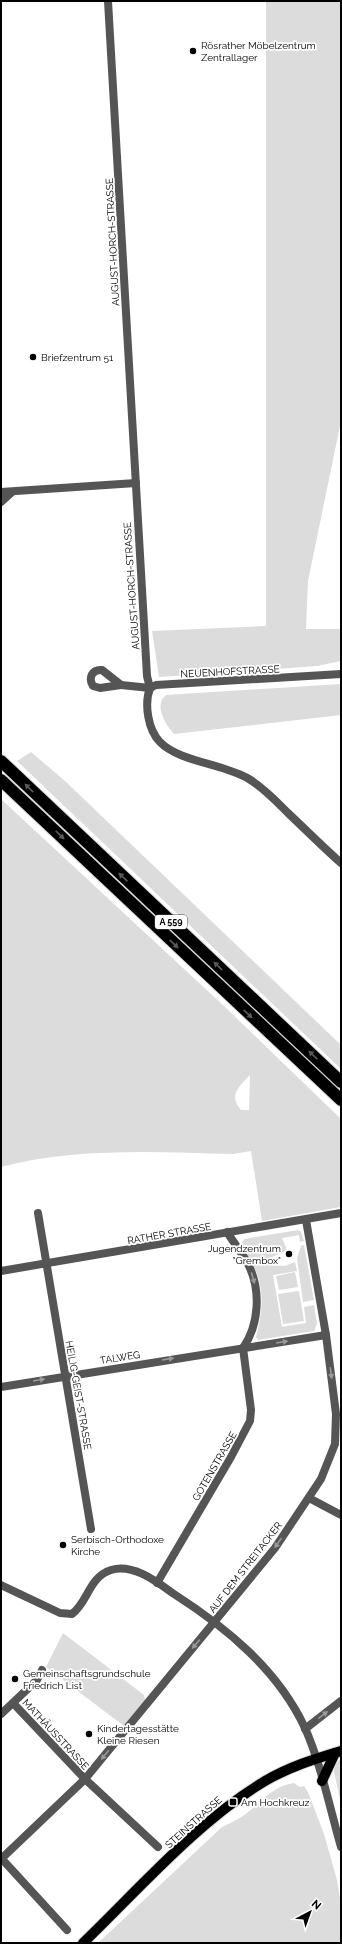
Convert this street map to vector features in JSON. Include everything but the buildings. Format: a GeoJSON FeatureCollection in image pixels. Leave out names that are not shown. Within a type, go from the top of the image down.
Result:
{"type":"FeatureCollection","features":[{"type":"Feature","properties":{"kind":"highway","name":"A 559"},"geometry":{"type":"LineString","coordinates":[[1,760],[341,1082]]}},
{"type":"Feature","properties":{"kind":"highway","name":"A 559"},"geometry":{"type":"LineString","coordinates":[[1,780],[341,1100]]}},
{"type":"Feature","properties":{"kind":"main road","name":"STEINSTRASSE"},"geometry":{"type":"LineString","coordinates":[[83,1943],[194,1834],[233,1802],[282,1772],[315,1758],[338,1752]]}},
{"type":"Feature","properties":{"kind":"main road"},"geometry":{"type":"LineString","coordinates":[[322,1781],[338,1752]]}},
{"type":"Feature","properties":{"kind":"street","name":"AUGUST-HORCH-STRASSE"},"geometry":{"type":"LineString","coordinates":[[108,1],[146,658],[150,688],[148,694],[148,715],[151,728],[160,742],[174,751],[249,778],[279,804],[341,863]]}},
{"type":"Feature","properties":{"kind":"street"},"geometry":{"type":"LineString","coordinates":[[1,492],[136,482]]}},
{"type":"Feature","properties":{"kind":"street"},"geometry":{"type":"LineString","coordinates":[[1,502],[12,492]]}},
{"type":"Feature","properties":{"kind":"street","name":"NEUENHOFSTRASSE"},"geometry":{"type":"LineString","coordinates":[[121,685],[150,688],[156,685],[341,674]]}},
{"type":"Feature","properties":{"kind":"street","name":"HEILIG-GEIST-STRASSE"},"geometry":{"type":"LineString","coordinates":[[38,1213],[91,1529]]}},
{"type":"Feature","properties":{"kind":"street","name":"RATHER STRASSE"},"geometry":{"type":"LineString","coordinates":[[1,1271],[341,1213]]}},
{"type":"Feature","properties":{"kind":"street","name":"AUF DEM STREITACKER"},"geometry":{"type":"LineString","coordinates":[[1,1859],[85,1779],[275,1548],[321,1479],[335,1444],[334,1394],[326,1335],[306,1220]]}},
{"type":"Feature","properties":{"kind":"street"},"geometry":{"type":"LineString","coordinates":[[227,1232],[249,1268],[256,1294],[257,1306],[253,1330],[243,1348]]}},
{"type":"Feature","properties":{"kind":"street","name":"TALWEG"},"geometry":{"type":"LineString","coordinates":[[1,1387],[326,1335]]}},
{"type":"Feature","properties":{"kind":"street","name":"GOTENSTRASSE"},"geometry":{"type":"LineString","coordinates":[[157,1583],[232,1457],[250,1421],[251,1410],[243,1348]]}},
{"type":"Feature","properties":{"kind":"street"},"geometry":{"type":"LineString","coordinates":[[309,1498],[341,1515]]}},
{"type":"Feature","properties":{"kind":"street"},"geometry":{"type":"LineString","coordinates":[[1,1585],[60,1613],[68,1614],[75,1612],[92,1584],[102,1574],[121,1569],[133,1570],[157,1583],[215,1622],[252,1654],[271,1675],[290,1701],[305,1729],[341,1847]]}},
{"type":"Feature","properties":{"kind":"street"},"geometry":{"type":"LineString","coordinates":[[1,1714],[37,1680],[42,1670]]}},
{"type":"Feature","properties":{"kind":"street"},"geometry":{"type":"LineString","coordinates":[[305,1729],[341,1701]]}},
{"type":"Feature","properties":{"kind":"street","name":"MATHÄUSSTRASSE"},"geometry":{"type":"LineString","coordinates":[[13,1703],[85,1779],[158,1847]]}},
{"type":"Feature","properties":{"kind":"street"},"geometry":{"type":"LineString","coordinates":[[1,1859],[67,1930]]}},
{"type":"Feature","properties":{"kind":"shaded area"},"geometry":{"type":"Polygon","coordinates":[[[266,1],[341,1],[341,421],[308,581],[306,629],[341,629],[341,661],[317,666],[159,677],[152,631],[266,626],[266,1]]]}},
{"type":"Feature","properties":{"kind":"shaded area"},"geometry":{"type":"Polygon","coordinates":[[[341,684],[341,715],[174,734],[162,715],[161,709],[162,699],[166,695],[341,684]]]}},
{"type":"Feature","properties":{"kind":"shaded area"},"geometry":{"type":"Polygon","coordinates":[[[31,752],[65,781],[341,1045],[341,1069],[17,761],[31,752]]]}},
{"type":"Feature","properties":{"kind":"shaded area"},"geometry":{"type":"Polygon","coordinates":[[[1,799],[225,1007],[341,1119],[341,1207],[262,1221],[251,1151],[233,1154],[117,1152],[58,1156],[1,1167],[1,799]],[[250,1075],[236,1091],[235,1095],[237,1105],[241,1110],[249,1110],[250,1075]]]}},
{"type":"Feature","properties":{"kind":"shaded area"},"geometry":{"type":"Polygon","coordinates":[[[299,1230],[304,1241],[300,1242],[299,1235],[282,1238],[287,1250],[268,1259],[271,1265],[285,1266],[295,1262],[297,1271],[273,1275],[282,1327],[306,1323],[304,1307],[314,1305],[317,1324],[314,1331],[258,1340],[256,1337],[262,1303],[260,1286],[255,1269],[241,1244],[244,1239],[299,1230]]]}},
{"type":"Feature","properties":{"kind":"shaded area"},"geometry":{"type":"Polygon","coordinates":[[[304,1245],[314,1300],[303,1302],[297,1258],[301,1246],[304,1245]]]}},
{"type":"Feature","properties":{"kind":"shaded area"},"geometry":{"type":"Polygon","coordinates":[[[295,1272],[298,1287],[279,1290],[276,1276],[295,1272]]]}},
{"type":"Feature","properties":{"kind":"shaded area"},"geometry":{"type":"Polygon","coordinates":[[[299,1291],[304,1321],[283,1324],[278,1294],[299,1291]]]}},
{"type":"Feature","properties":{"kind":"shaded area"},"geometry":{"type":"Polygon","coordinates":[[[63,1633],[144,1695],[145,1700],[124,1726],[46,1667],[63,1633]]]}},
{"type":"Feature","properties":{"kind":"shaded area"},"geometry":{"type":"Polygon","coordinates":[[[341,1759],[341,1804],[333,1767],[336,1762],[341,1759]]]}},
{"type":"Feature","properties":{"kind":"shaded area"},"geometry":{"type":"Polygon","coordinates":[[[294,1783],[300,1787],[304,1786],[308,1792],[324,1834],[337,1880],[341,1905],[341,1943],[98,1943],[222,1827],[244,1815],[280,1787],[294,1783]]]}},
{"type":"Feature","properties":{"kind":"place","name":"Rösrather Möbelzentrum Zentrallager"},"geometry":{"type":"Point","coordinates":[193,51]}},
{"type":"Feature","properties":{"kind":"place","name":"Briefzentrum 51"},"geometry":{"type":"Point","coordinates":[33,357]}},
{"type":"Feature","properties":{"kind":"place","name":"Jugendzentrum \"Grembox\""},"geometry":{"type":"Point","coordinates":[289,1254]}},
{"type":"Feature","properties":{"kind":"place","name":"Serbisch-Orthodoxe Kirche"},"geometry":{"type":"Point","coordinates":[63,1545]}},
{"type":"Feature","properties":{"kind":"place","name":"Gemeinschaftsgrundschule Friedrich List"},"geometry":{"type":"Point","coordinates":[15,1679]}},
{"type":"Feature","properties":{"kind":"place","name":"Kindertagesstätte Kleine Riesen"},"geometry":{"type":"Point","coordinates":[89,1734]}},
{"type":"Feature","properties":{"kind":"place","name":"Am Hochkreuz"},"geometry":{"type":"Point","coordinates":[233,1802]}}]}
